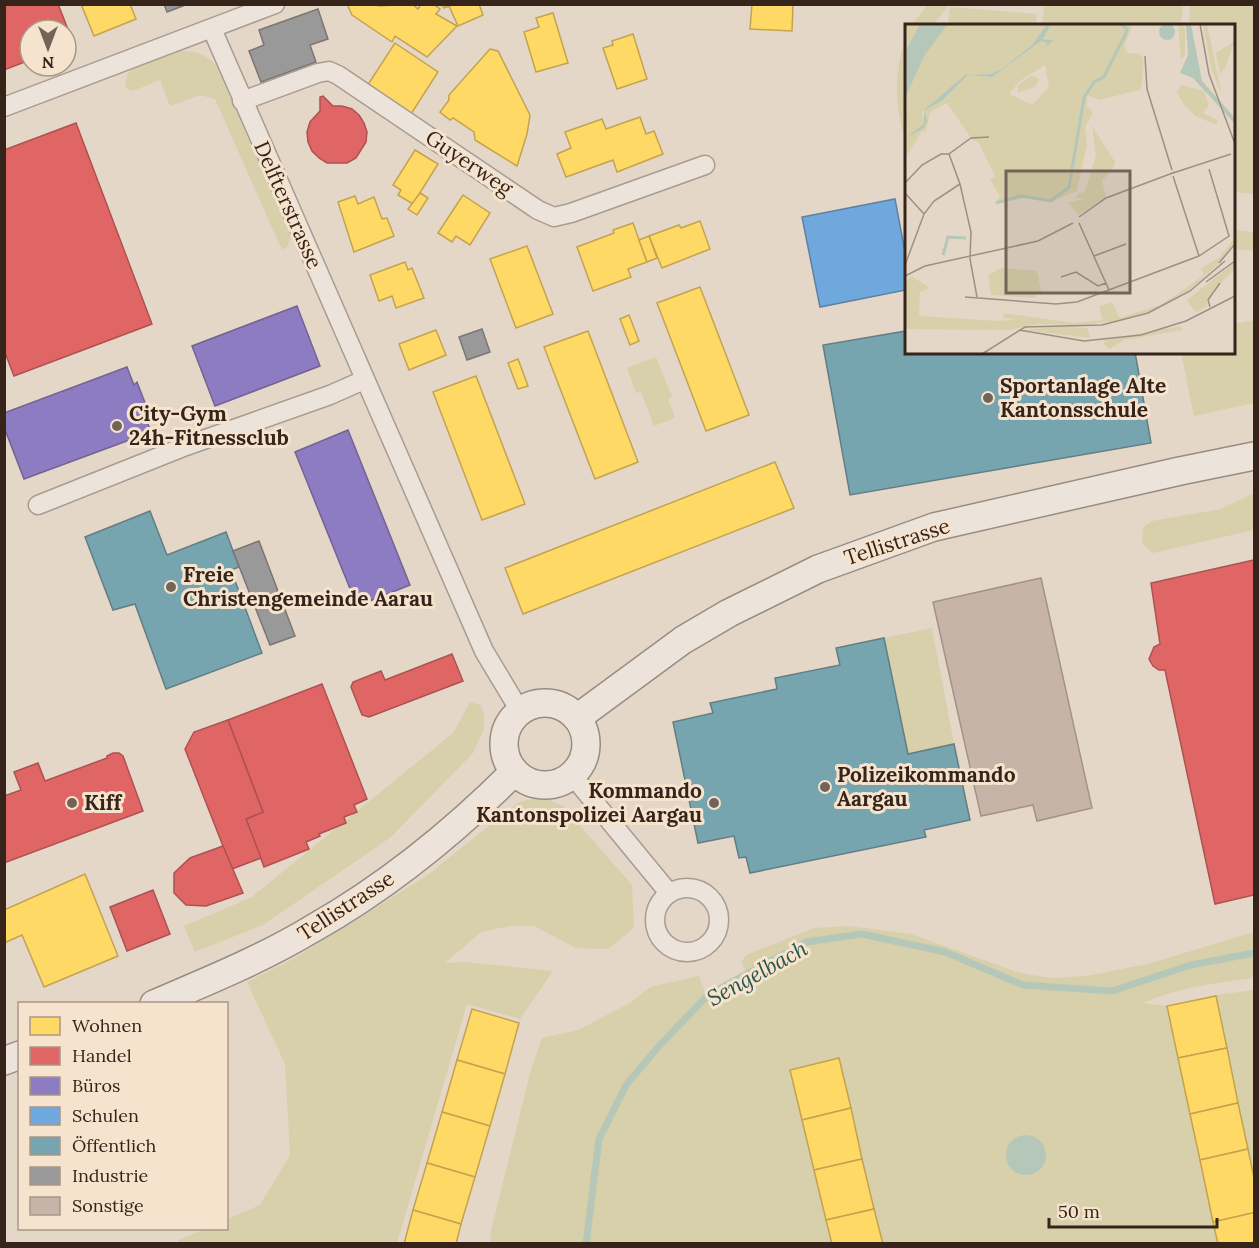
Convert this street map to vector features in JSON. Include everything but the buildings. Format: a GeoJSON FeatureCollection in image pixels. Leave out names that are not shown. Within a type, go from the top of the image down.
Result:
{"type":"FeatureCollection","features":[{"type":"Feature","properties":{"kind":"main road","name":"Tellistrasse"},"geometry":{"type":"LineString","coordinates":[[577,718],[683,640],[729,613],[818,569],[933,527],[1254,456]]}},
{"type":"Feature","properties":{"kind":"main road"},"geometry":{"type":"LineString","coordinates":[[546,703],[563,707],[577,718],[586,737],[586,747],[584,758],[573,776],[564,782],[543,786],[532,784],[514,772],[508,764],[504,745],[508,726],[520,711],[546,703]]}},
{"type":"Feature","properties":{"kind":"main road","name":"Tellistrasse"},"geometry":{"type":"LineString","coordinates":[[159,1002],[245,964],[312,930],[364,897],[439,840],[492,795],[514,772]]}},
{"type":"Feature","properties":{"kind":"street"},"geometry":{"type":"LineString","coordinates":[[4,107],[275,4]]}},
{"type":"Feature","properties":{"kind":"street","name":"Delfterstrasse"},"geometry":{"type":"LineString","coordinates":[[212,28],[484,651],[520,711]]}},
{"type":"Feature","properties":{"kind":"street","name":"Guyerweg"},"geometry":{"type":"LineString","coordinates":[[242,101],[329,71],[538,210],[554,217],[705,165]]}},
{"type":"Feature","properties":{"kind":"street"},"geometry":{"type":"LineString","coordinates":[[38,505],[186,446],[330,395],[364,380]]}},
{"type":"Feature","properties":{"kind":"street"},"geometry":{"type":"LineString","coordinates":[[573,776],[669,893]]}},
{"type":"Feature","properties":{"kind":"shaded area"},"geometry":{"type":"Polygon","coordinates":[[[1044,4],[1183,5],[1181,24],[1042,24],[1044,4]]]}},
{"type":"Feature","properties":{"kind":"shaded area"},"geometry":{"type":"Polygon","coordinates":[[[927,5],[949,5],[934,24],[913,24],[927,5]]]}},
{"type":"Feature","properties":{"kind":"shaded area"},"geometry":{"type":"Polygon","coordinates":[[[1190,5],[1254,5],[1254,194],[1235,192],[1235,24],[1189,24],[1190,5]]]}},
{"type":"Feature","properties":{"kind":"shaded area"},"geometry":{"type":"Polygon","coordinates":[[[950,7],[1037,14],[1036,24],[948,24],[950,7]]]}},
{"type":"Feature","properties":{"kind":"shaded area"},"geometry":{"type":"Polygon","coordinates":[[[905,41],[905,137],[899,115],[897,89],[905,41]]]}},
{"type":"Feature","properties":{"kind":"shaded area"},"geometry":{"type":"Polygon","coordinates":[[[182,51],[201,54],[216,65],[291,237],[287,247],[282,250],[215,99],[200,95],[170,106],[160,80],[133,91],[125,88],[127,75],[131,70],[182,51]]]}},
{"type":"Feature","properties":{"kind":"shaded area"},"geometry":{"type":"Polygon","coordinates":[[[1235,230],[1254,232],[1254,251],[1235,249],[1235,230]]]}},
{"type":"Feature","properties":{"kind":"shaded area"},"geometry":{"type":"Polygon","coordinates":[[[1254,320],[1254,403],[1194,416],[1181,354],[1235,354],[1235,324],[1254,320]]]}},
{"type":"Feature","properties":{"kind":"shaded area"},"geometry":{"type":"Polygon","coordinates":[[[656,357],[672,397],[668,399],[675,418],[654,426],[641,392],[636,393],[627,368],[656,357]]]}},
{"type":"Feature","properties":{"kind":"shaded area"},"geometry":{"type":"Polygon","coordinates":[[[1254,493],[1254,530],[1153,553],[1142,544],[1143,527],[1152,521],[1221,509],[1254,493]]]}},
{"type":"Feature","properties":{"kind":"shaded area"},"geometry":{"type":"Polygon","coordinates":[[[932,628],[954,744],[908,754],[884,638],[932,628]]]}},
{"type":"Feature","properties":{"kind":"shaded area"},"geometry":{"type":"Polygon","coordinates":[[[470,702],[480,705],[484,713],[484,729],[473,753],[391,837],[263,925],[195,952],[184,926],[252,897],[453,733],[470,702]]]}},
{"type":"Feature","properties":{"kind":"shaded area"},"geometry":{"type":"Polygon","coordinates":[[[533,799],[549,800],[563,806],[632,885],[634,928],[608,949],[576,948],[534,926],[510,926],[481,932],[445,963],[465,962],[553,971],[520,1019],[467,1004],[397,1243],[178,1243],[179,1240],[203,1230],[228,1230],[228,1219],[260,1205],[290,1155],[285,1064],[247,982],[295,958],[426,876],[519,802],[533,799]]]}},
{"type":"Feature","properties":{"kind":"shaded area"},"geometry":{"type":"Polygon","coordinates":[[[848,926],[911,934],[1020,973],[1051,978],[1086,976],[1148,964],[1254,932],[1254,978],[1184,989],[1143,1003],[1166,1006],[1254,990],[1254,1243],[490,1244],[491,1231],[531,1069],[542,1038],[578,1030],[630,1003],[650,987],[699,976],[708,1000],[751,982],[741,962],[746,955],[814,928],[848,926]]]}},
{"type":"Feature","properties":{"kind":"shaded area"},"geometry":{"type":"Polygon","coordinates":[[[1026,1135],[1034,1136],[1040,1141],[1045,1147],[1045,1163],[1040,1169],[1034,1174],[1026,1175],[1018,1174],[1012,1169],[1007,1163],[1006,1155],[1007,1147],[1012,1141],[1018,1136],[1026,1135]]]}},
{"type":"Feature","properties":{"kind":"waterway","name":"Sengelbach"},"geometry":{"type":"LineString","coordinates":[[586,1244],[599,1139],[626,1085],[659,1046],[708,995],[806,942],[862,934],[945,952],[1023,985],[1112,991],[1191,965],[1254,953]]}},
{"type":"Feature","properties":{"kind":"place","name":"Sportanlage Alte Kantonsschule"},"geometry":{"type":"Point","coordinates":[988,398]}},
{"type":"Feature","properties":{"kind":"place","name":"City-Gym 24h-Fitnessclub"},"geometry":{"type":"Point","coordinates":[117,426]}},
{"type":"Feature","properties":{"kind":"place","name":"Freie Christengemeinde Aarau"},"geometry":{"type":"Point","coordinates":[171,587]}},
{"type":"Feature","properties":{"kind":"place","name":"Polizeikommando Aargau"},"geometry":{"type":"Point","coordinates":[825,787]}},
{"type":"Feature","properties":{"kind":"place","name":"Kiff"},"geometry":{"type":"Point","coordinates":[72,803]}},
{"type":"Feature","properties":{"kind":"place","name":"Kommando Kantonspolizei Aargau"},"geometry":{"type":"Point","coordinates":[714,803]}}]}
